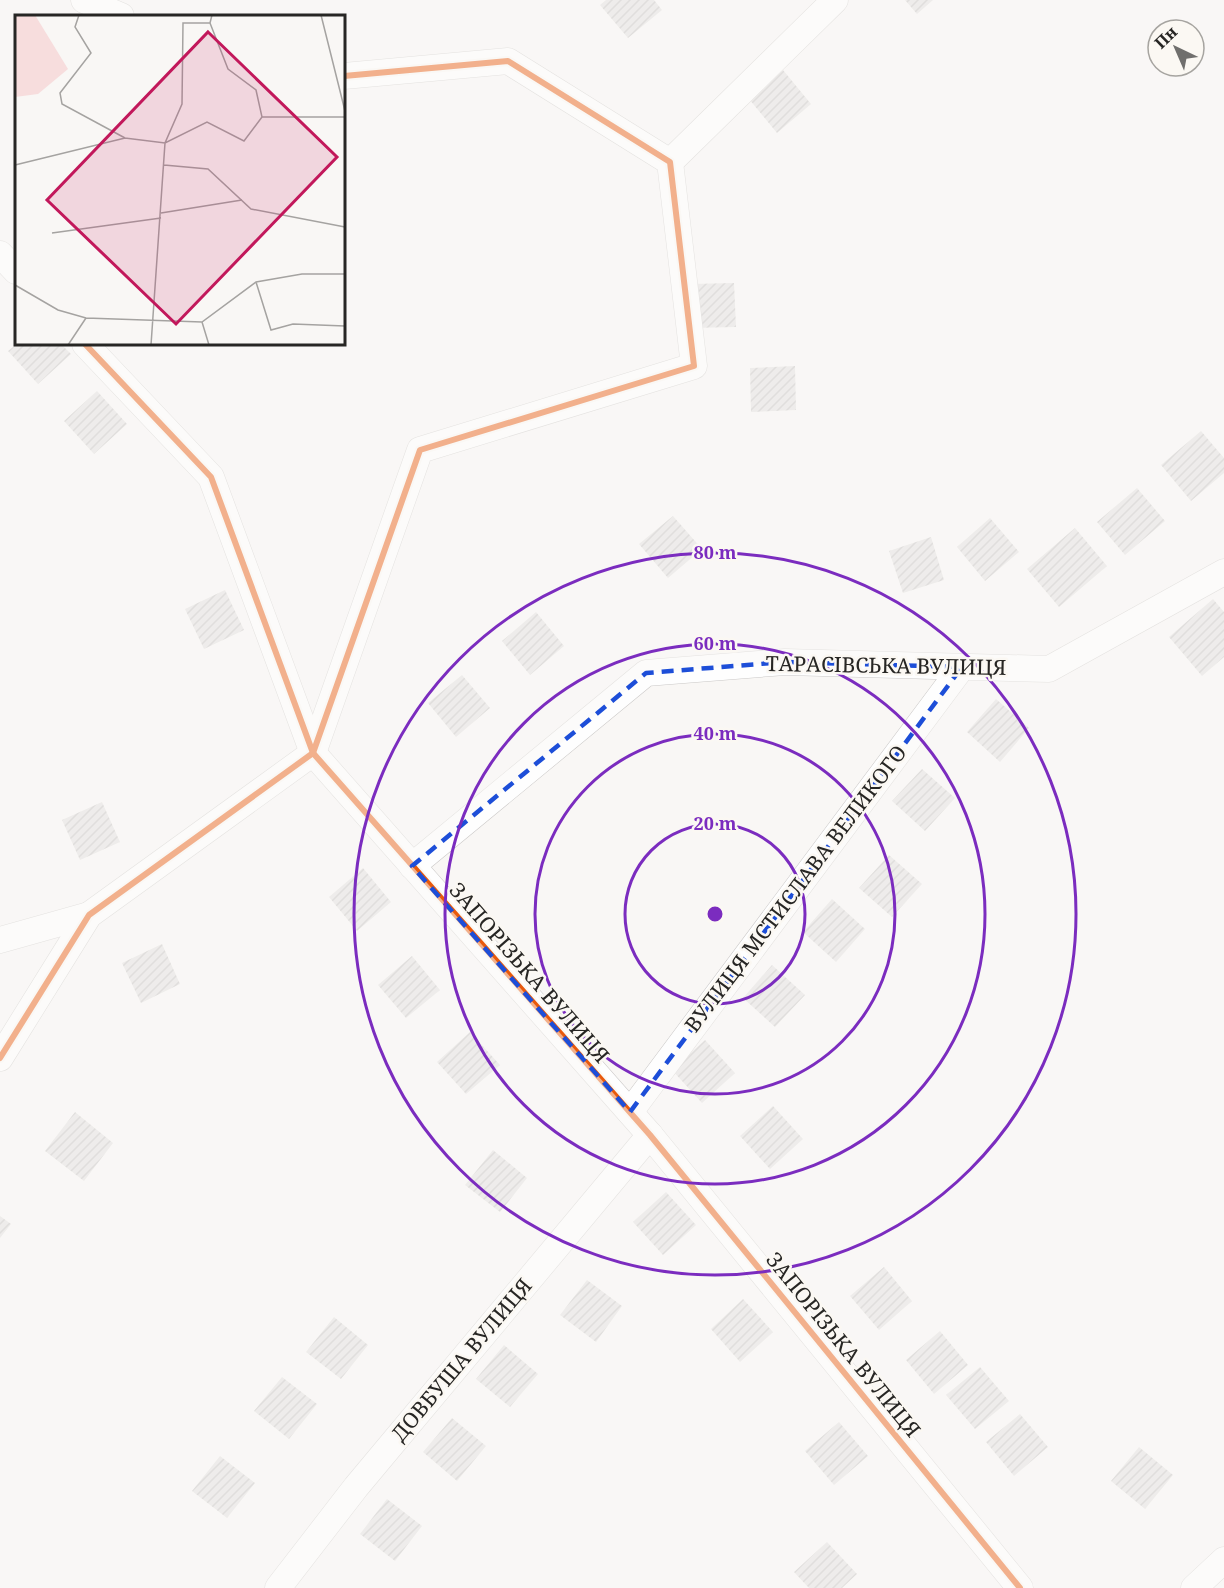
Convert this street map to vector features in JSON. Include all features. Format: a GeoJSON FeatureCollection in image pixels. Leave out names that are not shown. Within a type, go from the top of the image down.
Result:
{"type":"FeatureCollection","features":[{"type":"Feature","properties":{"kind":"street"},"geometry":{"type":"LineString","coordinates":[[84,0],[119,15]]}},
{"type":"Feature","properties":{"kind":"street"},"geometry":{"type":"LineString","coordinates":[[670,162],[835,0]]}},
{"type":"Feature","properties":{"kind":"street"},"geometry":{"type":"LineString","coordinates":[[345,76],[508,61],[670,162]]}},
{"type":"Feature","properties":{"kind":"street"},"geometry":{"type":"LineString","coordinates":[[0,940],[89,915],[313,753],[420,450],[694,366],[670,162]]}},
{"type":"Feature","properties":{"kind":"street"},"geometry":{"type":"LineString","coordinates":[[0,254],[15,270]]}},
{"type":"Feature","properties":{"kind":"street","name":"ЗАПОРІЗЬКА ВУЛИЦЯ"},"geometry":{"type":"LineString","coordinates":[[86,345],[211,477],[313,753],[651,1135],[1020,1588]]}},
{"type":"Feature","properties":{"kind":"street","name":"ТАРАСІВСЬКА ВУЛИЦЯ"},"geometry":{"type":"LineString","coordinates":[[412,866],[646,673],[785,662],[1049,669],[1224,572]]}},
{"type":"Feature","properties":{"kind":"street","name":"ВУЛИЦЯ МСТИСЛАВА ВЕЛИКОГО"},"geometry":{"type":"LineString","coordinates":[[630,1112],[962,667]]}},
{"type":"Feature","properties":{"kind":"street"},"geometry":{"type":"LineString","coordinates":[[0,1058],[89,915]]}},
{"type":"Feature","properties":{"kind":"street","name":"ДОВБУША ВУЛИЦЯ"},"geometry":{"type":"LineString","coordinates":[[278,1588],[356,1487],[651,1135]]}},
{"type":"Feature","properties":{"kind":"street"},"geometry":{"type":"LineString","coordinates":[[1194,1588],[1224,1560]]}},
{"type":"Feature","properties":{"kind":"highlighted area"},"geometry":{"type":"Polygon","coordinates":[[[785,662],[962,667],[630,1112],[412,866],[646,673],[785,662]]]}},
{"type":"Feature","properties":{"kind":"building"},"geometry":{"type":"Polygon","coordinates":[[[606,0],[654,0],[662,10],[628,38],[600,5],[606,0]]]}},
{"type":"Feature","properties":{"kind":"building"},"geometry":{"type":"Polygon","coordinates":[[[905,0],[933,0],[917,14],[905,0]]]}},
{"type":"Feature","properties":{"kind":"building"},"geometry":{"type":"Polygon","coordinates":[[[783,70],[811,104],[777,133],[749,99],[783,70]]]}},
{"type":"Feature","properties":{"kind":"building"},"geometry":{"type":"Polygon","coordinates":[[[734,283],[736,327],[691,328],[690,284],[734,283]]]}},
{"type":"Feature","properties":{"kind":"building"},"geometry":{"type":"Polygon","coordinates":[[[16,345],[62,345],[71,354],[38,384],[8,351],[16,345]]]}},
{"type":"Feature","properties":{"kind":"building"},"geometry":{"type":"Polygon","coordinates":[[[795,366],[796,410],[751,412],[750,368],[795,366]]]}},
{"type":"Feature","properties":{"kind":"building"},"geometry":{"type":"Polygon","coordinates":[[[97,391],[127,424],[94,454],[64,421],[97,391]]]}},
{"type":"Feature","properties":{"kind":"building"},"geometry":{"type":"Polygon","coordinates":[[[1201,431],[1224,458],[1224,473],[1191,501],[1161,465],[1201,431]]]}},
{"type":"Feature","properties":{"kind":"building"},"geometry":{"type":"Polygon","coordinates":[[[1137,488],[1165,521],[1125,555],[1097,522],[1137,488]]]}},
{"type":"Feature","properties":{"kind":"building"},"geometry":{"type":"Polygon","coordinates":[[[673,516],[702,549],[668,578],[639,544],[673,516]]]}},
{"type":"Feature","properties":{"kind":"building"},"geometry":{"type":"Polygon","coordinates":[[[990,518],[1019,552],[985,581],[957,547],[990,518]]]}},
{"type":"Feature","properties":{"kind":"building"},"geometry":{"type":"Polygon","coordinates":[[[1075,528],[1107,566],[1059,607],[1027,569],[1075,528]]]}},
{"type":"Feature","properties":{"kind":"building"},"geometry":{"type":"Polygon","coordinates":[[[931,537],[944,580],[903,593],[889,551],[931,537]]]}},
{"type":"Feature","properties":{"kind":"building"},"geometry":{"type":"Polygon","coordinates":[[[225,590],[244,630],[204,649],[185,609],[225,590]]]}},
{"type":"Feature","properties":{"kind":"building"},"geometry":{"type":"Polygon","coordinates":[[[1213,599],[1224,612],[1224,657],[1202,676],[1169,637],[1213,599]]]}},
{"type":"Feature","properties":{"kind":"building"},"geometry":{"type":"Polygon","coordinates":[[[536,612],[564,646],[530,675],[502,641],[536,612]]]}},
{"type":"Feature","properties":{"kind":"building"},"geometry":{"type":"Polygon","coordinates":[[[462,675],[490,708],[456,737],[428,703],[462,675]]]}},
{"type":"Feature","properties":{"kind":"building"},"geometry":{"type":"Polygon","coordinates":[[[996,699],[1029,728],[1000,762],[967,732],[996,699]]]}},
{"type":"Feature","properties":{"kind":"building"},"geometry":{"type":"Polygon","coordinates":[[[922,769],[955,798],[925,831],[892,801],[922,769]]]}},
{"type":"Feature","properties":{"kind":"building"},"geometry":{"type":"Polygon","coordinates":[[[102,802],[120,842],[80,860],[62,820],[102,802]]]}},
{"type":"Feature","properties":{"kind":"building"},"geometry":{"type":"Polygon","coordinates":[[[889,855],[922,884],[892,917],[859,888],[889,855]]]}},
{"type":"Feature","properties":{"kind":"building"},"geometry":{"type":"Polygon","coordinates":[[[363,868],[391,902],[357,931],[329,897],[363,868]]]}},
{"type":"Feature","properties":{"kind":"building"},"geometry":{"type":"Polygon","coordinates":[[[832,899],[865,929],[836,962],[803,932],[832,899]]]}},
{"type":"Feature","properties":{"kind":"building"},"geometry":{"type":"Polygon","coordinates":[[[162,944],[180,984],[141,1003],[122,963],[162,944]]]}},
{"type":"Feature","properties":{"kind":"building"},"geometry":{"type":"Polygon","coordinates":[[[412,956],[440,990],[406,1018],[378,985],[412,956]]]}},
{"type":"Feature","properties":{"kind":"building"},"geometry":{"type":"Polygon","coordinates":[[[772,965],[805,995],[775,1027],[743,998],[772,965]]]}},
{"type":"Feature","properties":{"kind":"building"},"geometry":{"type":"Polygon","coordinates":[[[470,1032],[500,1065],[466,1094],[437,1062],[470,1032]]]}},
{"type":"Feature","properties":{"kind":"building"},"geometry":{"type":"Polygon","coordinates":[[[705,1040],[735,1073],[702,1103],[672,1070],[705,1040]]]}},
{"type":"Feature","properties":{"kind":"building"},"geometry":{"type":"Polygon","coordinates":[[[773,1106],[803,1139],[770,1169],[740,1136],[773,1106]]]}},
{"type":"Feature","properties":{"kind":"building"},"geometry":{"type":"Polygon","coordinates":[[[75,1112],[113,1143],[84,1181],[45,1151],[75,1112]]]}},
{"type":"Feature","properties":{"kind":"building"},"geometry":{"type":"Polygon","coordinates":[[[493,1150],[527,1178],[500,1212],[465,1185],[493,1150]]]}},
{"type":"Feature","properties":{"kind":"building"},"geometry":{"type":"Polygon","coordinates":[[[666,1192],[696,1225],[663,1255],[633,1222],[666,1192]]]}},
{"type":"Feature","properties":{"kind":"building"},"geometry":{"type":"Polygon","coordinates":[[[0,1216],[11,1224],[0,1238],[0,1216]]]}},
{"type":"Feature","properties":{"kind":"building"},"geometry":{"type":"Polygon","coordinates":[[[884,1267],[912,1301],[879,1330],[850,1296],[884,1267]]]}},
{"type":"Feature","properties":{"kind":"building"},"geometry":{"type":"Polygon","coordinates":[[[587,1280],[622,1306],[596,1342],[560,1315],[587,1280]]]}},
{"type":"Feature","properties":{"kind":"building"},"geometry":{"type":"Polygon","coordinates":[[[743,1299],[773,1332],[740,1362],[711,1329],[743,1299]]]}},
{"type":"Feature","properties":{"kind":"building"},"geometry":{"type":"Polygon","coordinates":[[[334,1317],[368,1345],[341,1379],[306,1352],[334,1317]]]}},
{"type":"Feature","properties":{"kind":"building"},"geometry":{"type":"Polygon","coordinates":[[[940,1331],[968,1365],[934,1394],[906,1360],[940,1331]]]}},
{"type":"Feature","properties":{"kind":"building"},"geometry":{"type":"Polygon","coordinates":[[[504,1345],[538,1374],[510,1407],[476,1379],[504,1345]]]}},
{"type":"Feature","properties":{"kind":"building"},"geometry":{"type":"Polygon","coordinates":[[[980,1367],[1009,1401],[975,1429],[946,1395],[980,1367]]]}},
{"type":"Feature","properties":{"kind":"building"},"geometry":{"type":"Polygon","coordinates":[[[282,1377],[317,1404],[289,1439],[254,1411],[282,1377]]]}},
{"type":"Feature","properties":{"kind":"building"},"geometry":{"type":"Polygon","coordinates":[[[1020,1414],[1048,1447],[1014,1476],[986,1442],[1020,1414]]]}},
{"type":"Feature","properties":{"kind":"building"},"geometry":{"type":"Polygon","coordinates":[[[452,1418],[486,1446],[457,1481],[423,1452],[452,1418]]]}},
{"type":"Feature","properties":{"kind":"building"},"geometry":{"type":"Polygon","coordinates":[[[839,1422],[868,1456],[834,1485],[805,1451],[839,1422]]]}},
{"type":"Feature","properties":{"kind":"building"},"geometry":{"type":"Polygon","coordinates":[[[1139,1447],[1173,1475],[1145,1509],[1111,1481],[1139,1447]]]}},
{"type":"Feature","properties":{"kind":"building"},"geometry":{"type":"Polygon","coordinates":[[[220,1456],[255,1483],[227,1518],[192,1491],[220,1456]]]}},
{"type":"Feature","properties":{"kind":"building"},"geometry":{"type":"Polygon","coordinates":[[[387,1499],[422,1526],[395,1561],[360,1534],[387,1499]]]}},
{"type":"Feature","properties":{"kind":"building"},"geometry":{"type":"Polygon","coordinates":[[[827,1542],[857,1574],[842,1588],[809,1588],[794,1572],[827,1542]]]}},
{"type":"Feature","properties":{"kind":"cycle path"},"geometry":{"type":"LineString","coordinates":[[0,1058],[89,915],[313,753],[420,450],[694,366],[670,162],[508,61],[345,76]]}},
{"type":"Feature","properties":{"kind":"cycle path"},"geometry":{"type":"LineString","coordinates":[[86,345],[211,477],[313,753],[650,1135],[1020,1588]]}}]}
